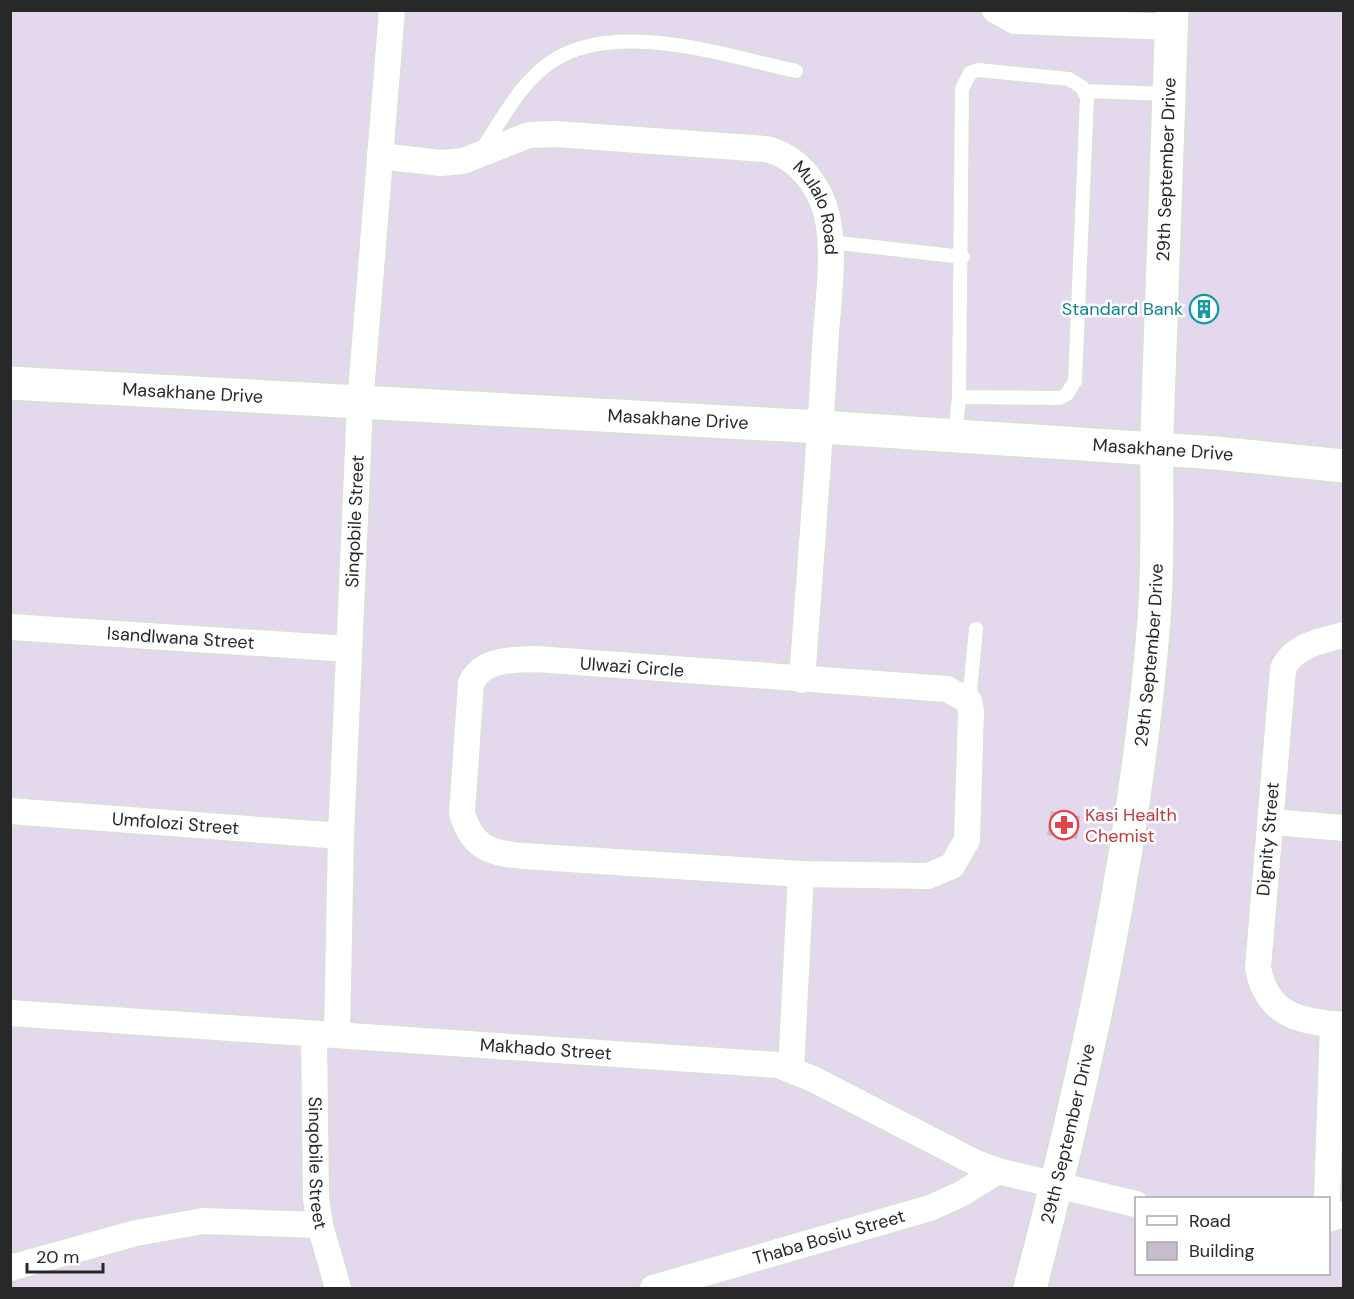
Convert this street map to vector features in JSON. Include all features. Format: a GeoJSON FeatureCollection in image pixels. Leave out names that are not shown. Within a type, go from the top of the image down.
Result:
{"type":"FeatureCollection","features":[{"type":"Feature","properties":{"kind":"street","name":"Sinqobile Street"},"geometry":{"type":"LineString","coordinates":[[338,1288],[320,1225],[316,1199],[341,836],[360,404],[392,10]]}},
{"type":"Feature","properties":{"kind":"street"},"geometry":{"type":"LineString","coordinates":[[995,10],[1015,21],[1172,19]]}},
{"type":"Feature","properties":{"kind":"street","name":"29th September Drive"},"geometry":{"type":"LineString","coordinates":[[1030,1288],[1057,1184],[1122,873],[1137,768],[1154,617],[1157,449],[1172,19]]}},
{"type":"Feature","properties":{"kind":"street","name":"Mulalo Road"},"geometry":{"type":"LineString","coordinates":[[380,156],[441,163],[478,156],[508,141],[529,135],[555,134],[777,152],[807,174],[823,203],[830,242],[821,427],[802,680]]}},
{"type":"Feature","properties":{"kind":"street","name":"Masakhane Drive"},"geometry":{"type":"LineString","coordinates":[[10,383],[360,404],[821,427],[1157,449],[1344,466]]}},
{"type":"Feature","properties":{"kind":"street","name":"Isandlwana Street"},"geometry":{"type":"LineString","coordinates":[[10,627],[350,649]]}},
{"type":"Feature","properties":{"kind":"street","name":"Dignity Street"},"geometry":{"type":"LineString","coordinates":[[1338,1024],[1288,1013],[1272,1003],[1262,989],[1258,968],[1283,669],[1293,655],[1304,648],[1344,635]]}},
{"type":"Feature","properties":{"kind":"street","name":"Ulwazi Circle"},"geometry":{"type":"LineString","coordinates":[[537,659],[802,680],[947,689],[969,701],[967,840],[952,866],[928,876],[801,874],[501,854],[479,845],[465,825],[462,813],[471,683],[475,674],[490,665],[506,660],[537,659]]}},
{"type":"Feature","properties":{"kind":"street","name":"Umfolozi Street"},"geometry":{"type":"LineString","coordinates":[[10,810],[341,836]]}},
{"type":"Feature","properties":{"kind":"street"},"geometry":{"type":"LineString","coordinates":[[1270,822],[1344,828]]}},
{"type":"Feature","properties":{"kind":"street"},"geometry":{"type":"LineString","coordinates":[[791,1069],[801,874]]}},
{"type":"Feature","properties":{"kind":"street","name":"Makhado Street"},"geometry":{"type":"LineString","coordinates":[[10,1013],[778,1065],[791,1069],[998,1171],[1135,1204]]}},
{"type":"Feature","properties":{"kind":"street"},"geometry":{"type":"LineString","coordinates":[[1328,1197],[1338,1024]]}},
{"type":"Feature","properties":{"kind":"street","name":"Thaba Bosiu Street"},"geometry":{"type":"LineString","coordinates":[[653,1288],[930,1208],[961,1194],[998,1171]]}},
{"type":"Feature","properties":{"kind":"street"},"geometry":{"type":"LineString","coordinates":[[10,1268],[136,1233],[203,1221],[320,1225]]}},
{"type":"Feature","properties":{"kind":"lane"},"geometry":{"type":"LineString","coordinates":[[478,156],[520,92],[552,62],[596,43],[657,42],[796,71]]}},
{"type":"Feature","properties":{"kind":"lane"},"geometry":{"type":"LineString","coordinates":[[955,436],[959,397],[963,257],[962,89],[970,73],[978,70],[1069,79],[1085,91],[1087,97],[1074,386],[1064,397],[1052,399],[959,397]]}},
{"type":"Feature","properties":{"kind":"lane"},"geometry":{"type":"LineString","coordinates":[[1085,91],[1169,94]]}},
{"type":"Feature","properties":{"kind":"lane"},"geometry":{"type":"LineString","coordinates":[[830,242],[963,257]]}},
{"type":"Feature","properties":{"kind":"lane"},"geometry":{"type":"LineString","coordinates":[[969,701],[976,629]]}},
{"type":"Feature","properties":{"kind":"building","name":"Standard Bank"},"geometry":{"type":"Polygon","coordinates":[[[1197,300],[1211,301],[1210,318],[1196,316],[1197,300]]]}},
{"type":"Feature","properties":{"kind":"building","name":"Kasi Health Chemist"},"geometry":{"type":"Polygon","coordinates":[[[1051,811],[1080,816],[1077,839],[1047,835],[1051,811]]]}},
{"type":"Feature","properties":{"kind":"place","name":"Standard Bank"},"geometry":{"type":"Point","coordinates":[1204,309]}},
{"type":"Feature","properties":{"kind":"place","name":"Kasi Health Chemist"},"geometry":{"type":"Point","coordinates":[1064,825]}}]}
